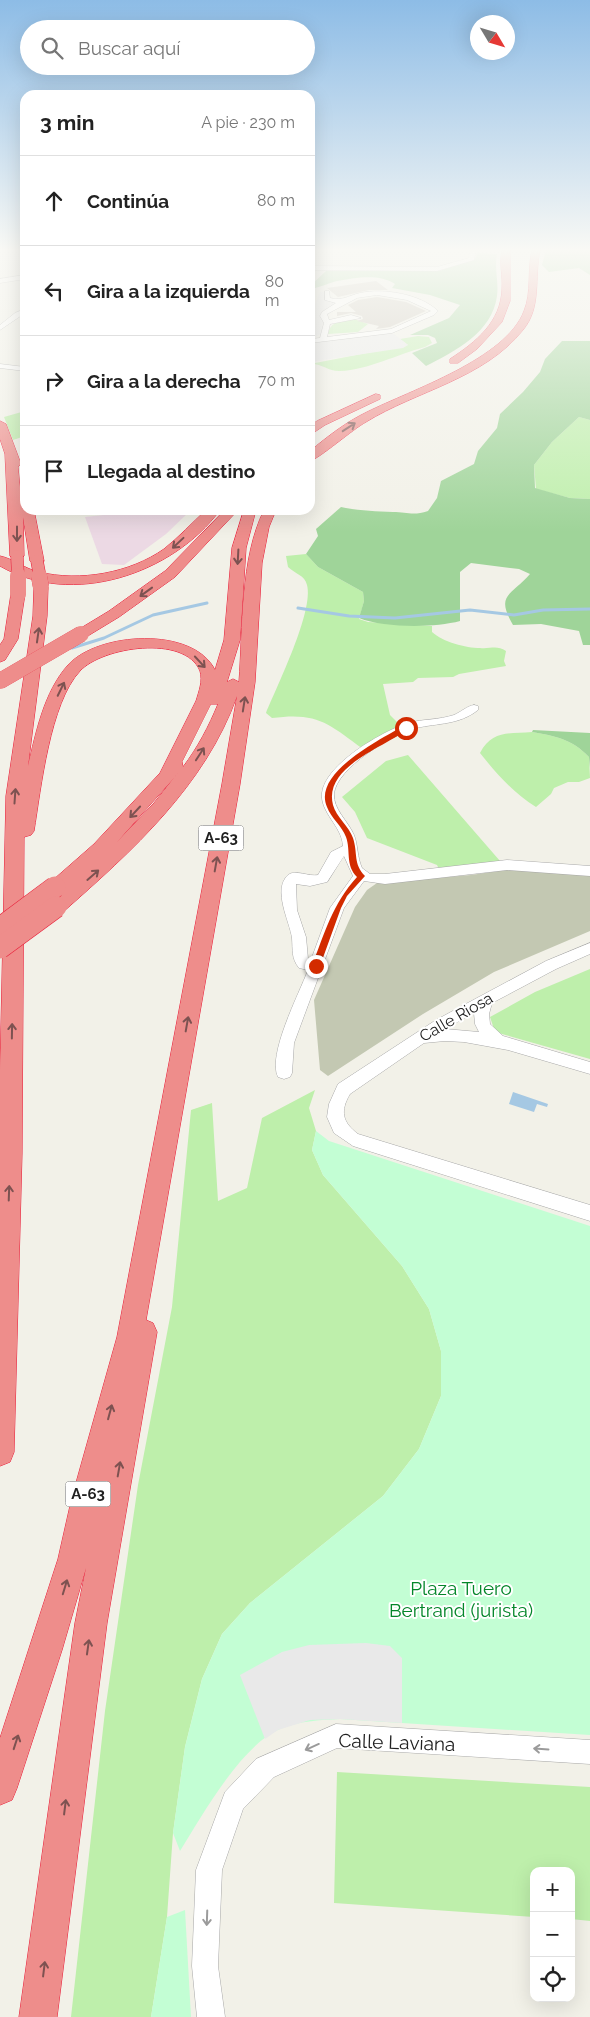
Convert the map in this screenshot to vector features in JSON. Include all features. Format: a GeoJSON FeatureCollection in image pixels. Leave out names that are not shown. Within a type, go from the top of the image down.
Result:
{"type":"FeatureCollection","features":[{"type":"Feature","properties":{"kind":"highway"},"geometry":{"type":"LineString","coordinates":[[315,438],[356,411],[442,369],[478,344]]}},
{"type":"Feature","properties":{"kind":"highway"},"geometry":{"type":"LineString","coordinates":[[315,453],[354,424],[455,375],[503,344]]}},
{"type":"Feature","properties":{"kind":"highway"},"geometry":{"type":"LineString","coordinates":[[442,365],[473,349]]}},
{"type":"Feature","properties":{"kind":"highway"},"geometry":{"type":"LineString","coordinates":[[315,428],[386,392]]}},
{"type":"Feature","properties":{"kind":"highway"},"geometry":{"type":"LineString","coordinates":[[1,426],[20,478]]}},
{"type":"Feature","properties":{"kind":"highway"},"geometry":{"type":"LineString","coordinates":[[2,654],[11,639],[18,594],[17,526],[11,450]]}},
{"type":"Feature","properties":{"kind":"highway"},"geometry":{"type":"LineString","coordinates":[[0,1452],[10,1153],[14,796],[40,616],[41,586],[29,515]]}},
{"type":"Feature","properties":{"kind":"highway"},"geometry":{"type":"LineString","coordinates":[[0,560],[29,575],[51,579],[90,578],[121,573],[161,557],[208,515]]}},
{"type":"Feature","properties":{"kind":"highway"},"geometry":{"type":"LineString","coordinates":[[0,681],[114,614],[170,574],[227,515]]}},
{"type":"Feature","properties":{"kind":"highway"},"geometry":{"type":"LineString","coordinates":[[0,928],[55,887],[101,848],[182,758],[194,739],[224,672],[232,640],[238,548],[248,515]]}},
{"type":"Feature","properties":{"kind":"highway","name":"A-63"},"geometry":{"type":"LineString","coordinates":[[0,1788],[46,1650],[73,1559],[130,1337],[243,710],[251,640],[251,604],[255,563],[262,527],[268,515]]}},
{"type":"Feature","properties":{"kind":"highway"},"geometry":{"type":"LineString","coordinates":[[0,948],[56,907],[143,827],[178,786],[206,745],[235,680],[251,604]]}},
{"type":"Feature","properties":{"kind":"highway"},"geometry":{"type":"LineString","coordinates":[[14,897],[29,806],[44,735],[60,690],[68,676],[83,660],[115,646],[152,643],[187,651],[204,664],[209,679],[203,702],[167,775]]}},
{"type":"Feature","properties":{"kind":"highway"},"geometry":{"type":"LineString","coordinates":[[38,2017],[92,1622],[159,1250],[178,1072]]}},
{"type":"Feature","properties":{"kind":"street"},"geometry":{"type":"LineString","coordinates":[[0,367],[20,368]]}},
{"type":"Feature","properties":{"kind":"street"},"geometry":{"type":"LineString","coordinates":[[474,708],[454,719],[406,728],[362,754],[336,775],[328,791],[330,806],[350,837],[351,860],[358,874],[366,879],[384,879],[507,866],[590,871]]}},
{"type":"Feature","properties":{"kind":"street"},"geometry":{"type":"LineString","coordinates":[[316,966],[304,964],[300,959],[299,937],[290,910],[289,883],[294,877],[310,881],[322,879],[330,870],[336,855],[349,848]]}},
{"type":"Feature","properties":{"kind":"street"},"geometry":{"type":"LineString","coordinates":[[284,1073],[286,1043],[338,908],[345,894],[362,876]]}},
{"type":"Feature","properties":{"kind":"street","name":"Calle Riosa"},"geometry":{"type":"LineString","coordinates":[[590,948],[551,965],[412,1042],[344,1089],[335,1103],[335,1119],[341,1132],[353,1139],[590,1213]]}},
{"type":"Feature","properties":{"kind":"street"},"geometry":{"type":"LineString","coordinates":[[486,1000],[480,1014],[485,1031],[500,1042]]}},
{"type":"Feature","properties":{"kind":"street"},"geometry":{"type":"LineString","coordinates":[[412,1042],[437,1035],[455,1033],[500,1042],[590,1068]]}},
{"type":"Feature","properties":{"kind":"street","name":"Calle Laviana"},"geometry":{"type":"LineString","coordinates":[[210,2017],[205,1966],[209,1870],[234,1801],[265,1768],[336,1736],[590,1752]]}},
{"type":"Feature","properties":{"kind":"shaded area"},"geometry":{"type":"Polygon","coordinates":[[[315,344],[408,345],[403,348],[315,361],[315,344]]]}},
{"type":"Feature","properties":{"kind":"shaded area"},"geometry":{"type":"Polygon","coordinates":[[[104,515],[186,515],[166,534],[124,565],[102,564],[85,517],[104,515]]]}},
{"type":"Feature","properties":{"kind":"shaded area"},"geometry":{"type":"Polygon","coordinates":[[[511,869],[590,873],[590,931],[494,972],[423,1014],[328,1076],[320,1070],[314,1000],[355,907],[367,890],[377,883],[471,875],[511,869]]]}},
{"type":"Feature","properties":{"kind":"shaded area"},"geometry":{"type":"Polygon","coordinates":[[[366,1643],[390,1646],[402,1658],[402,1723],[340,1719],[310,1720],[278,1730],[265,1739],[240,1675],[282,1652],[309,1645],[366,1643]]]}},
{"type":"Feature","properties":{"kind":"green space"},"geometry":{"type":"Polygon","coordinates":[[[430,344],[372,365],[351,370],[336,371],[315,365],[315,363],[408,345],[430,344]]]}},
{"type":"Feature","properties":{"kind":"green space"},"geometry":{"type":"Polygon","coordinates":[[[434,344],[464,344],[426,366],[412,353],[434,344]]]}},
{"type":"Feature","properties":{"kind":"green space"},"geometry":{"type":"Polygon","coordinates":[[[559,344],[590,344],[590,420],[579,417],[552,442],[534,465],[535,488],[570,498],[590,499],[590,645],[583,645],[579,631],[541,624],[513,625],[505,607],[505,601],[530,574],[519,569],[471,563],[460,572],[460,621],[437,625],[409,626],[382,624],[359,618],[364,601],[363,592],[318,567],[306,554],[318,536],[316,529],[341,507],[410,513],[428,511],[437,498],[441,481],[474,464],[478,451],[497,428],[500,414],[540,372],[545,359],[559,344]]]}},
{"type":"Feature","properties":{"kind":"green space"},"geometry":{"type":"Polygon","coordinates":[[[20,412],[20,438],[13,440],[4,417],[20,412]]]}},
{"type":"Feature","properties":{"kind":"green space"},"geometry":{"type":"Polygon","coordinates":[[[579,417],[590,420],[590,499],[570,498],[536,489],[534,465],[552,442],[579,417]]]}},
{"type":"Feature","properties":{"kind":"green space"},"geometry":{"type":"Polygon","coordinates":[[[306,554],[318,567],[363,592],[364,601],[359,619],[368,622],[432,626],[432,632],[437,636],[455,644],[474,648],[503,649],[506,651],[504,661],[506,666],[459,674],[453,677],[418,678],[413,682],[383,684],[390,715],[401,726],[363,749],[321,721],[300,717],[272,718],[266,713],[300,630],[308,597],[306,582],[288,567],[286,556],[306,554]]]}},
{"type":"Feature","properties":{"kind":"green space"},"geometry":{"type":"Polygon","coordinates":[[[533,730],[590,733],[590,768],[589,757],[570,742],[532,732],[533,730]]]}},
{"type":"Feature","properties":{"kind":"green space"},"geometry":{"type":"Polygon","coordinates":[[[532,732],[570,742],[589,757],[590,778],[579,782],[568,782],[554,788],[551,794],[536,807],[512,789],[480,753],[490,740],[496,737],[509,733],[532,732]]]}},
{"type":"Feature","properties":{"kind":"green space"},"geometry":{"type":"Polygon","coordinates":[[[408,755],[500,861],[439,869],[437,865],[367,838],[355,812],[342,797],[386,761],[408,755]]]}},
{"type":"Feature","properties":{"kind":"green space"},"geometry":{"type":"Polygon","coordinates":[[[590,969],[590,1059],[495,1032],[490,1017],[535,992],[590,969]]]}},
{"type":"Feature","properties":{"kind":"green space"},"geometry":{"type":"Polygon","coordinates":[[[315,1090],[309,1108],[316,1131],[312,1150],[323,1175],[402,1266],[429,1309],[441,1351],[441,1396],[419,1449],[383,1496],[250,1603],[222,1634],[202,1679],[185,1747],[173,1833],[167,1917],[151,2017],[71,2017],[105,1711],[138,1485],[172,1307],[191,1110],[212,1103],[218,1201],[247,1188],[262,1118],[315,1090]]]}},
{"type":"Feature","properties":{"kind":"green space","name":"Plaza Tuero Bertrand (jurista)"},"geometry":{"type":"Polygon","coordinates":[[[316,1131],[329,1141],[590,1226],[590,1735],[340,1719],[294,1724],[265,1737],[237,1765],[211,1801],[180,1851],[173,1833],[185,1747],[202,1679],[222,1634],[250,1603],[383,1496],[419,1449],[441,1396],[441,1351],[429,1309],[402,1266],[323,1175],[312,1150],[316,1131]]]}},
{"type":"Feature","properties":{"kind":"green space"},"geometry":{"type":"Polygon","coordinates":[[[337,1772],[590,1787],[590,1921],[575,1919],[575,1867],[530,1867],[530,1917],[334,1903],[337,1772]]]}},
{"type":"Feature","properties":{"kind":"green space"},"geometry":{"type":"Polygon","coordinates":[[[185,1910],[191,2017],[151,2017],[167,1917],[185,1910]]]}},
{"type":"Feature","properties":{"kind":"water"},"geometry":{"type":"Polygon","coordinates":[[[513,1092],[548,1104],[547,1107],[537,1104],[534,1112],[509,1104],[513,1092]]]}},
{"type":"Feature","properties":{"kind":"waterway"},"geometry":{"type":"LineString","coordinates":[[72,648],[104,638],[153,615],[207,603]]}},
{"type":"Feature","properties":{"kind":"waterway"},"geometry":{"type":"LineString","coordinates":[[298,608],[349,616],[395,618],[470,610],[514,615],[543,610],[590,609]]}},
{"type":"Feature","properties":{"kind":"route"},"geometry":{"type":"LineString","coordinates":[[316,966],[345,894],[362,876],[358,874],[351,860],[350,837],[330,806],[328,791],[336,775],[348,764],[377,744],[406,728]]}}]}
